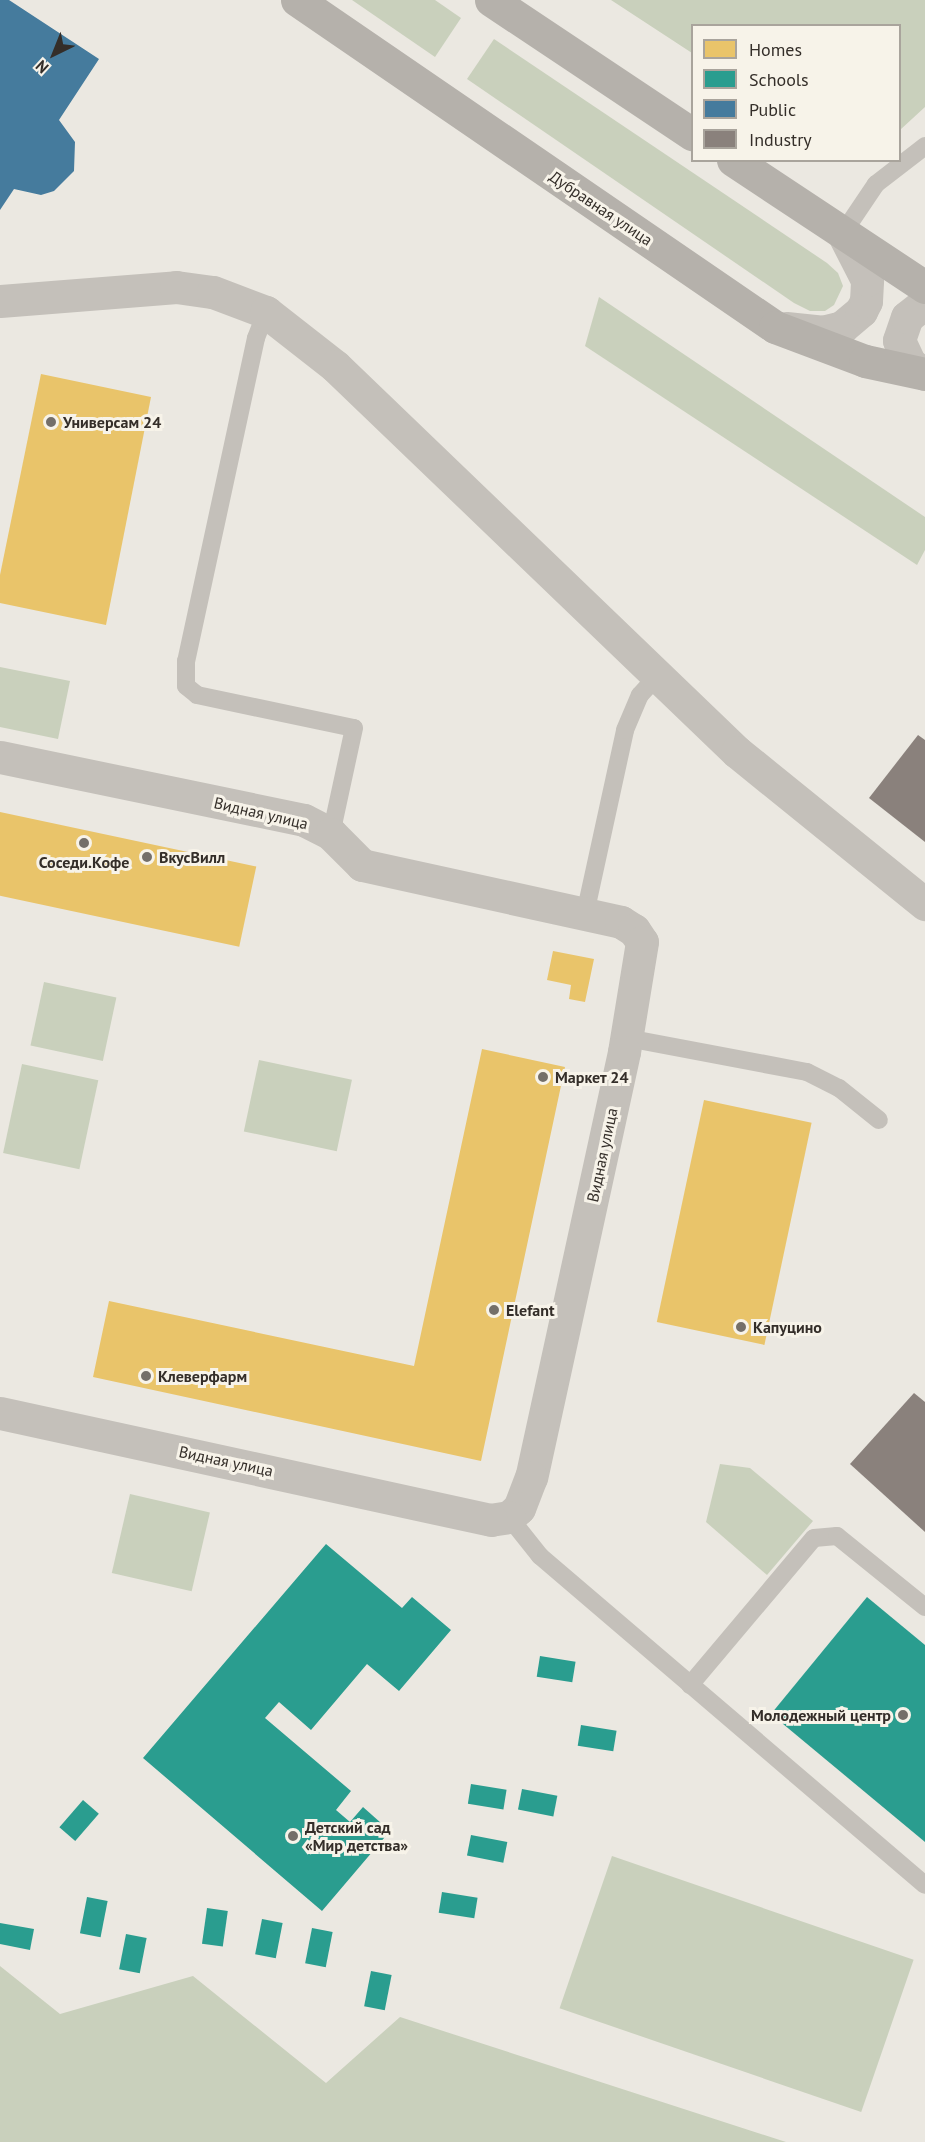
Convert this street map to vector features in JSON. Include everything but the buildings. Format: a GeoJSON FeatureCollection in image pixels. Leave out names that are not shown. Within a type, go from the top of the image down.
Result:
{"type":"FeatureCollection","features":[{"type":"Feature","properties":{"kind":"main road","name":"Дубравная улица"},"geometry":{"type":"LineString","coordinates":[[297,0],[775,327],[855,358],[925,374]]}},
{"type":"Feature","properties":{"kind":"main road"},"geometry":{"type":"LineString","coordinates":[[491,0],[691,133]]}},
{"type":"Feature","properties":{"kind":"main road"},"geometry":{"type":"LineString","coordinates":[[736,162],[925,287]]}},
{"type":"Feature","properties":{"kind":"street"},"geometry":{"type":"LineString","coordinates":[[775,327],[822,332],[842,327],[861,311],[866,301],[867,280],[843,233]]}},
{"type":"Feature","properties":{"kind":"street"},"geometry":{"type":"LineString","coordinates":[[0,301],[176,287],[213,292],[266,312],[335,366],[656,677],[802,809],[925,904]]}},
{"type":"Feature","properties":{"kind":"street"},"geometry":{"type":"LineString","coordinates":[[925,303],[907,317],[899,340],[910,364],[925,374]]}},
{"type":"Feature","properties":{"kind":"street","name":"Видная улица"},"geometry":{"type":"LineString","coordinates":[[0,757],[285,816],[331,834],[362,865],[621,922],[634,930],[642,942],[627,1038],[531,1477],[519,1508],[509,1517],[491,1520],[0,1413]]}},
{"type":"Feature","properties":{"kind":"lane"},"geometry":{"type":"LineString","coordinates":[[843,233],[876,184],[925,146]]}},
{"type":"Feature","properties":{"kind":"lane"},"geometry":{"type":"LineString","coordinates":[[266,312],[256,338],[184,671],[186,686],[197,695],[354,728],[331,834]]}},
{"type":"Feature","properties":{"kind":"lane"},"geometry":{"type":"LineString","coordinates":[[585,914],[625,730],[640,695],[656,677]]}},
{"type":"Feature","properties":{"kind":"lane"},"geometry":{"type":"LineString","coordinates":[[627,1038],[807,1072],[839,1088],[879,1120]]}},
{"type":"Feature","properties":{"kind":"lane"},"geometry":{"type":"LineString","coordinates":[[509,1517],[540,1556],[925,1885]]}},
{"type":"Feature","properties":{"kind":"lane"},"geometry":{"type":"LineString","coordinates":[[690,1685],[814,1538],[837,1536],[925,1608]]}},
{"type":"Feature","properties":{"kind":"green space"},"geometry":{"type":"Polygon","coordinates":[[[352,0],[435,0],[461,18],[435,57],[352,0]]]}},
{"type":"Feature","properties":{"kind":"green space"},"geometry":{"type":"Polygon","coordinates":[[[611,0],[925,0],[925,107],[901,129],[901,24],[691,24],[691,52],[611,0]]]}},
{"type":"Feature","properties":{"kind":"green space"},"geometry":{"type":"Polygon","coordinates":[[[494,39],[827,263],[838,273],[843,286],[834,305],[825,311],[810,311],[794,303],[467,79],[494,39]]]}},
{"type":"Feature","properties":{"kind":"green space"},"geometry":{"type":"Polygon","coordinates":[[[599,297],[925,517],[925,550],[917,565],[585,346],[599,297]]]}},
{"type":"Feature","properties":{"kind":"green space"},"geometry":{"type":"Polygon","coordinates":[[[0,667],[70,681],[58,739],[0,727],[0,667]]]}},
{"type":"Feature","properties":{"kind":"green space"},"geometry":{"type":"Polygon","coordinates":[[[44,982],[116,997],[103,1061],[30,1046],[44,982]]]}},
{"type":"Feature","properties":{"kind":"green space"},"geometry":{"type":"Polygon","coordinates":[[[259,1060],[352,1080],[337,1151],[244,1131],[259,1060]]]}},
{"type":"Feature","properties":{"kind":"green space"},"geometry":{"type":"Polygon","coordinates":[[[22,1064],[98,1080],[79,1169],[3,1153],[22,1064]]]}},
{"type":"Feature","properties":{"kind":"green space"},"geometry":{"type":"Polygon","coordinates":[[[720,1464],[750,1468],[813,1521],[767,1575],[706,1522],[720,1464]]]}},
{"type":"Feature","properties":{"kind":"green space"},"geometry":{"type":"Polygon","coordinates":[[[130,1494],[210,1512],[192,1591],[112,1573],[130,1494]]]}},
{"type":"Feature","properties":{"kind":"green space"},"geometry":{"type":"Polygon","coordinates":[[[612,1856],[914,1960],[861,2112],[560,2008],[612,1856]]]}},
{"type":"Feature","properties":{"kind":"green space"},"geometry":{"type":"Polygon","coordinates":[[[0,1966],[60,2014],[193,1976],[326,2083],[400,2017],[786,2142],[0,2142],[0,1966]]]}},
{"type":"Feature","properties":{"kind":"place","name":"Универсам 24"},"geometry":{"type":"Point","coordinates":[51,422]}},
{"type":"Feature","properties":{"kind":"place","name":"Соседи.Кофе"},"geometry":{"type":"Point","coordinates":[84,843]}},
{"type":"Feature","properties":{"kind":"place","name":"ВкусВилл"},"geometry":{"type":"Point","coordinates":[147,857]}},
{"type":"Feature","properties":{"kind":"place","name":"Маркет 24"},"geometry":{"type":"Point","coordinates":[543,1077]}},
{"type":"Feature","properties":{"kind":"place","name":"Elefant"},"geometry":{"type":"Point","coordinates":[494,1310]}},
{"type":"Feature","properties":{"kind":"place","name":"Капуцино"},"geometry":{"type":"Point","coordinates":[741,1327]}},
{"type":"Feature","properties":{"kind":"place","name":"Клеверфарм"},"geometry":{"type":"Point","coordinates":[146,1376]}},
{"type":"Feature","properties":{"kind":"place","name":"Молодежный центр"},"geometry":{"type":"Point","coordinates":[903,1715]}},
{"type":"Feature","properties":{"kind":"place","name":"Детский сад «Мир детства»"},"geometry":{"type":"Point","coordinates":[293,1836]}}]}
